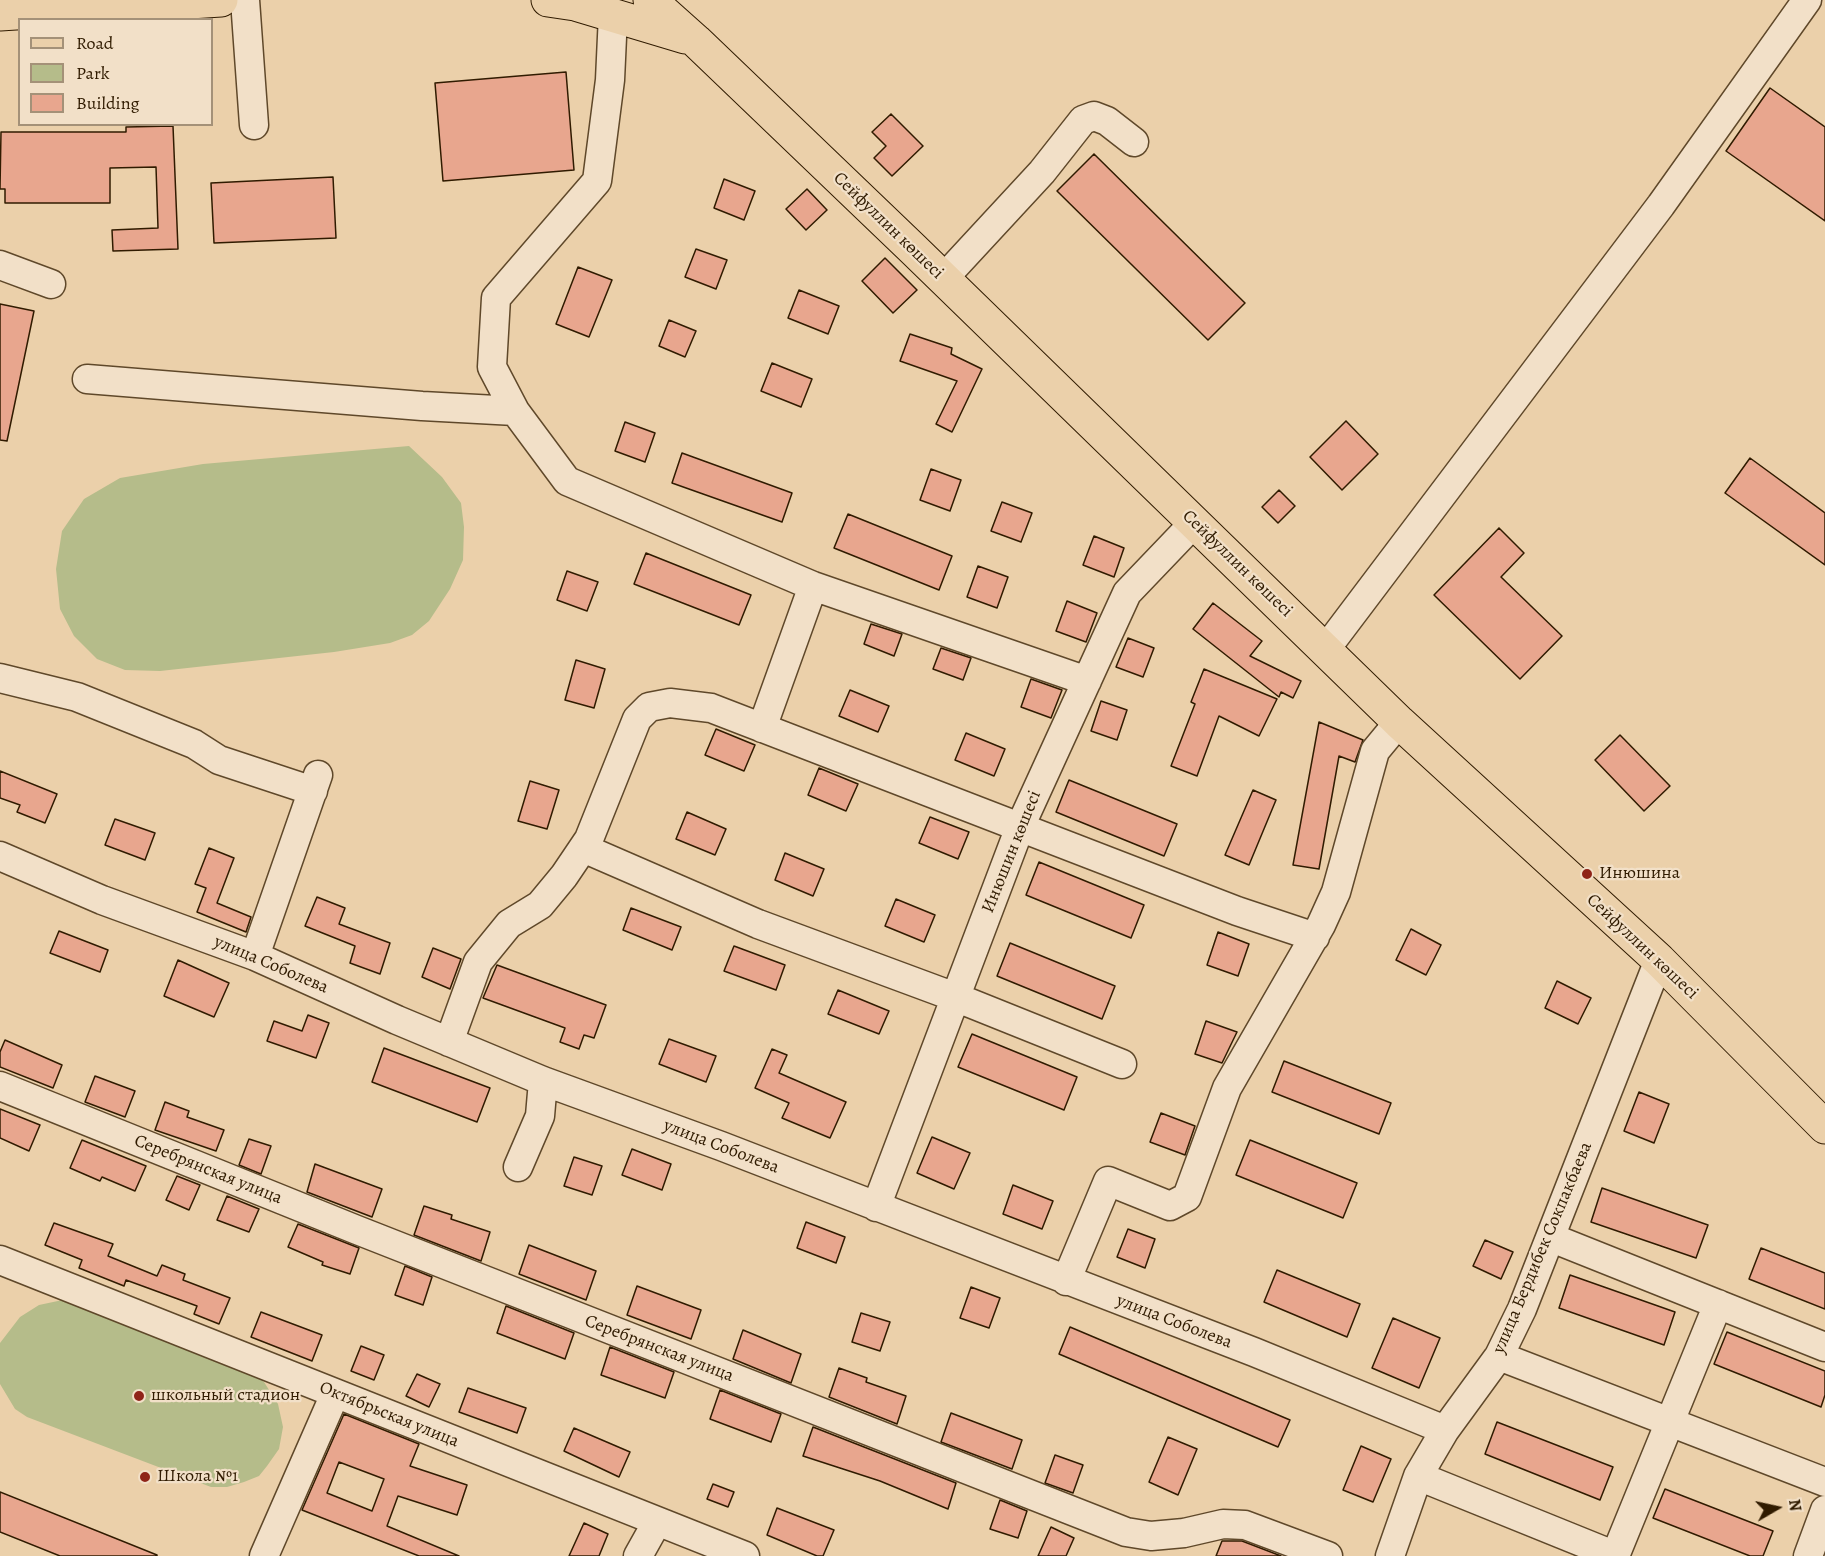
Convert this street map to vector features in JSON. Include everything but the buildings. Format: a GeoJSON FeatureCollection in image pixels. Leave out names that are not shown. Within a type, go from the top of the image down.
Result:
{"type":"FeatureCollection","features":[{"type":"Feature","properties":{"kind":"main road"},"geometry":{"type":"LineString","coordinates":[[0,14],[221,0]]}},
{"type":"Feature","properties":{"kind":"main road"},"geometry":{"type":"LineString","coordinates":[[548,0],[613,15],[696,41]]}},
{"type":"Feature","properties":{"kind":"main road","name":"Сейфуллин көшесі"},"geometry":{"type":"LineString","coordinates":[[650,0],[696,41],[943,279],[1399,722],[1659,960],[1825,1127]]}},
{"type":"Feature","properties":{"kind":"street"},"geometry":{"type":"LineString","coordinates":[[245,0],[254,125]]}},
{"type":"Feature","properties":{"kind":"street"},"geometry":{"type":"LineString","coordinates":[[1325,650],[1660,205],[1807,0]]}},
{"type":"Feature","properties":{"kind":"street"},"geometry":{"type":"LineString","coordinates":[[613,15],[610,80],[597,181],[496,298],[492,367],[515,411],[567,481],[813,586],[1087,681]]}},
{"type":"Feature","properties":{"kind":"street"},"geometry":{"type":"LineString","coordinates":[[943,279],[1042,172],[1083,120],[1094,116],[1107,121],[1134,142]]}},
{"type":"Feature","properties":{"kind":"street"},"geometry":{"type":"LineString","coordinates":[[0,266],[51,284]]}},
{"type":"Feature","properties":{"kind":"street"},"geometry":{"type":"LineString","coordinates":[[87,379],[515,411]]}},
{"type":"Feature","properties":{"kind":"street","name":"Инюшин көшесі"},"geometry":{"type":"LineString","coordinates":[[876,1207],[1020,827],[1127,593],[1194,523]]}},
{"type":"Feature","properties":{"kind":"street"},"geometry":{"type":"LineString","coordinates":[[762,728],[813,586]]}},
{"type":"Feature","properties":{"kind":"street"},"geometry":{"type":"LineString","coordinates":[[0,678],[77,697],[194,744],[219,760],[315,783],[255,956]]}},
{"type":"Feature","properties":{"kind":"street"},"geometry":{"type":"LineString","coordinates":[[449,1042],[478,962],[509,924],[540,905],[583,848],[637,719],[648,707],[677,703],[702,706],[762,728],[1237,911],[1315,937]]}},
{"type":"Feature","properties":{"kind":"street"},"geometry":{"type":"LineString","coordinates":[[1066,1281],[1108,1181],[1170,1206],[1187,1197],[1227,1088],[1315,937],[1336,892],[1375,751],[1399,722]]}},
{"type":"Feature","properties":{"kind":"street"},"geometry":{"type":"LineString","coordinates":[[583,848],[758,924],[955,997],[1122,1064]]}},
{"type":"Feature","properties":{"kind":"street","name":"улица Соболева"},"geometry":{"type":"LineString","coordinates":[[0,856],[102,900],[255,956],[543,1081],[1369,1397],[1445,1430]]}},
{"type":"Feature","properties":{"kind":"street","name":"улица Бердибек Сокпакбаева"},"geometry":{"type":"LineString","coordinates":[[1390,1556],[1418,1476],[1445,1430],[1499,1356],[1552,1238],[1659,960]]}},
{"type":"Feature","properties":{"kind":"street"},"geometry":{"type":"LineString","coordinates":[[518,1167],[540,1116],[543,1081]]}},
{"type":"Feature","properties":{"kind":"street","name":"Серебрянская улица"},"geometry":{"type":"LineString","coordinates":[[0,1086],[357,1230],[1126,1532],[1151,1536],[1184,1533],[1223,1524],[1245,1525],[1328,1556]]}},
{"type":"Feature","properties":{"kind":"street"},"geometry":{"type":"LineString","coordinates":[[1552,1238],[1825,1347]]}},
{"type":"Feature","properties":{"kind":"street","name":"Октябрьская улица"},"geometry":{"type":"LineString","coordinates":[[0,1260],[745,1556]]}},
{"type":"Feature","properties":{"kind":"street"},"geometry":{"type":"LineString","coordinates":[[1418,1476],[1615,1556],[1718,1304]]}},
{"type":"Feature","properties":{"kind":"street"},"geometry":{"type":"LineString","coordinates":[[1499,1356],[1825,1482]]}},
{"type":"Feature","properties":{"kind":"street"},"geometry":{"type":"LineString","coordinates":[[264,1556],[335,1394]]}},
{"type":"Feature","properties":{"kind":"street"},"geometry":{"type":"LineString","coordinates":[[1808,1556],[1825,1510]]}},
{"type":"Feature","properties":{"kind":"street"},"geometry":{"type":"LineString","coordinates":[[638,1556],[657,1522]]}},
{"type":"Feature","properties":{"kind":"green space"},"geometry":{"type":"Polygon","coordinates":[[[409,446],[442,477],[461,503],[464,527],[463,560],[450,589],[429,621],[412,635],[390,643],[334,652],[160,671],[125,670],[97,659],[74,636],[60,609],[56,569],[62,531],[84,499],[120,478],[203,464],[409,446]]]}},
{"type":"Feature","properties":{"kind":"green space","name":"школьный стадион"},"geometry":{"type":"Polygon","coordinates":[[[72,1298],[244,1365],[264,1382],[278,1404],[283,1427],[279,1449],[259,1476],[227,1487],[211,1487],[27,1417],[15,1409],[0,1384],[0,1343],[20,1317],[39,1305],[72,1298]]]}},
{"type":"Feature","properties":{"kind":"place","name":"Инюшина"},"geometry":{"type":"Point","coordinates":[1587,874]}},
{"type":"Feature","properties":{"kind":"place","name":"школьный стадион"},"geometry":{"type":"Point","coordinates":[139,1396]}},
{"type":"Feature","properties":{"kind":"place","name":"Школа №1"},"geometry":{"type":"Point","coordinates":[145,1477]}}]}
